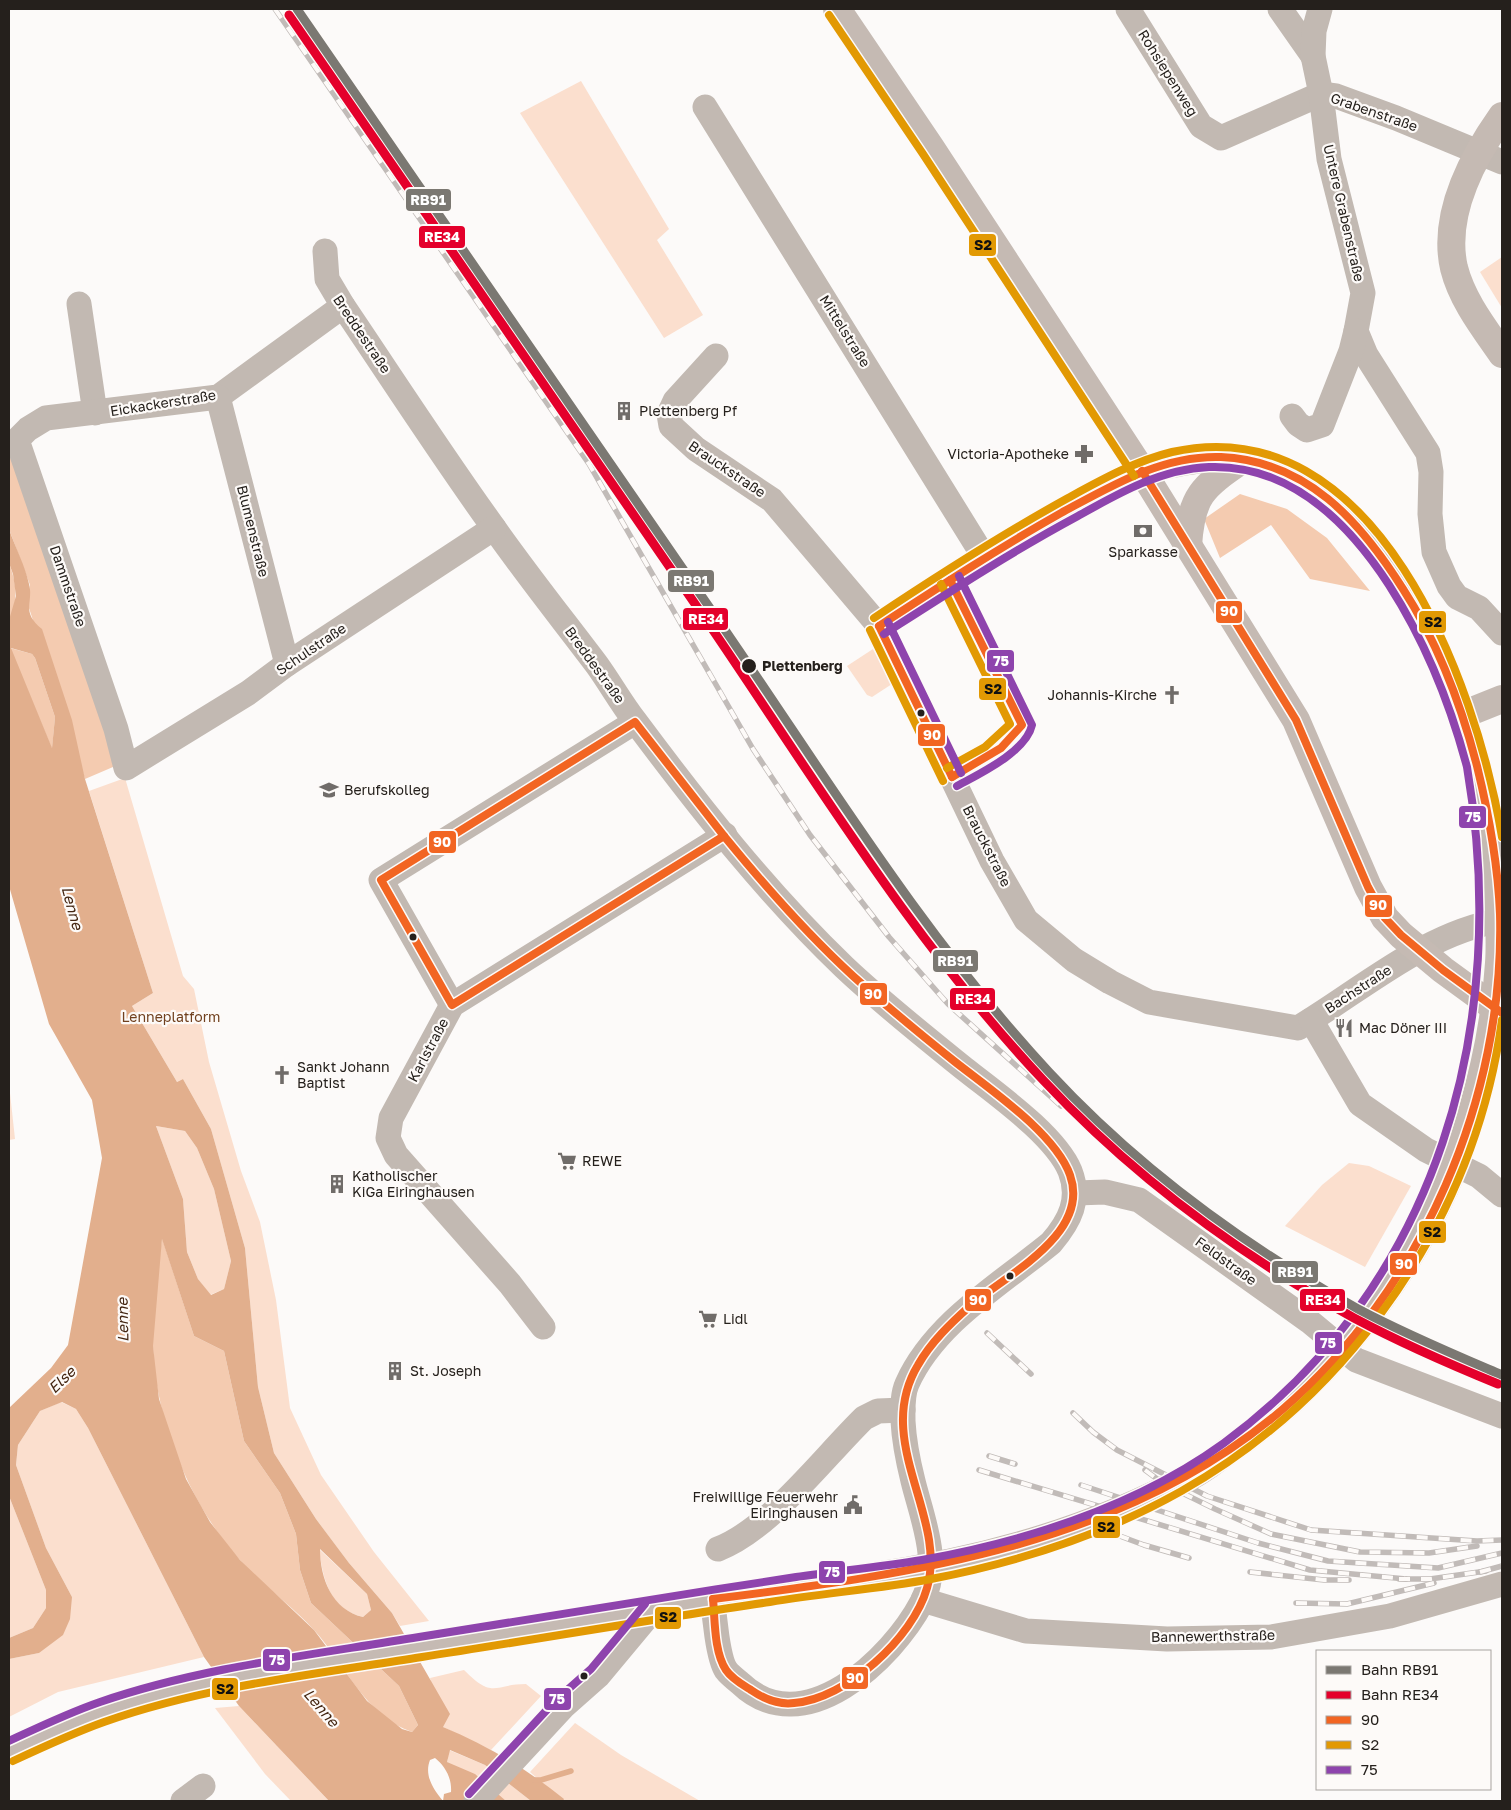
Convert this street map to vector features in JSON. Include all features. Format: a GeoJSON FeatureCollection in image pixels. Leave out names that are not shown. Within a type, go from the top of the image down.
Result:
{"type":"FeatureCollection","features":[{"type":"Feature","properties":{"kind":"main road"},"geometry":{"type":"LineString","coordinates":[[837,9],[931,148],[1142,471],[1296,720],[1368,888],[1385,918],[1419,950],[1502,1013]]}},
{"type":"Feature","properties":{"kind":"main road"},"geometry":{"type":"LineString","coordinates":[[1502,116],[1491,158],[1453,217],[1451,245],[1454,269],[1471,309],[1502,354]]}},
{"type":"Feature","properties":{"kind":"main road"},"geometry":{"type":"LineString","coordinates":[[9,1752],[36,1738],[103,1710],[174,1690],[245,1676],[575,1624],[713,1599],[931,1568],[1006,1550],[1108,1518],[1193,1476],[1252,1435],[1311,1383],[1355,1334],[1392,1284],[1446,1185],[1472,1114],[1490,1033],[1499,963],[1498,885],[1486,804],[1462,715],[1443,665],[1406,592],[1381,554],[1349,519],[1315,488],[1292,474],[1267,464],[1208,457],[1142,471]]}},
{"type":"Feature","properties":{"kind":"main road"},"geometry":{"type":"LineString","coordinates":[[1188,546],[1190,522],[1195,502],[1205,488],[1242,460]]}},
{"type":"Feature","properties":{"kind":"main road"},"geometry":{"type":"LineString","coordinates":[[1462,715],[1502,698]]}},
{"type":"Feature","properties":{"kind":"street","name":"Rohsiepenweg"},"geometry":{"type":"LineString","coordinates":[[1128,9],[1201,126],[1221,138],[1321,94]]}},
{"type":"Feature","properties":{"kind":"street"},"geometry":{"type":"LineString","coordinates":[[1280,9],[1313,56]]}},
{"type":"Feature","properties":{"kind":"street","name":"Grabenstraße"},"geometry":{"type":"LineString","coordinates":[[1320,9],[1314,31],[1313,56],[1321,94],[1336,96],[1387,114],[1491,158]]}},
{"type":"Feature","properties":{"kind":"street","name":"Untere Grabenstraße"},"geometry":{"type":"LineString","coordinates":[[1292,416],[1298,424],[1307,430],[1322,425],[1351,351],[1363,293],[1329,159],[1321,94]]}},
{"type":"Feature","properties":{"kind":"street","name":"Mittelstraße"},"geometry":{"type":"LineString","coordinates":[[705,106],[984,557]]}},
{"type":"Feature","properties":{"kind":"street","name":"Breddestraße"},"geometry":{"type":"LineString","coordinates":[[324,251],[327,279],[343,306],[494,528],[599,669],[635,722],[725,835],[800,924],[853,976],[1042,1134],[1064,1160],[1071,1173],[1076,1193]]}},
{"type":"Feature","properties":{"kind":"street"},"geometry":{"type":"LineString","coordinates":[[79,304],[95,413]]}},
{"type":"Feature","properties":{"kind":"street","name":"Eickackerstraße"},"geometry":{"type":"LineString","coordinates":[[46,418],[218,397],[343,306]]}},
{"type":"Feature","properties":{"kind":"street"},"geometry":{"type":"LineString","coordinates":[[1356,331],[1366,355],[1428,453],[1431,472],[1430,514],[1434,552],[1449,586],[1457,597],[1479,608],[1502,633]]}},
{"type":"Feature","properties":{"kind":"street","name":"Brauckstraße"},"geometry":{"type":"LineString","coordinates":[[716,356],[675,401],[669,414],[671,426],[696,449],[772,500],[879,626],[992,861],[1026,920],[1074,960],[1110,982],[1150,1002],[1304,1024]]}},
{"type":"Feature","properties":{"kind":"street","name":"Blumenstraße"},"geometry":{"type":"LineString","coordinates":[[218,397],[287,664]]}},
{"type":"Feature","properties":{"kind":"street","name":"Dammstraße"},"geometry":{"type":"LineString","coordinates":[[46,418],[28,429],[18,440],[116,729],[126,768]]}},
{"type":"Feature","properties":{"kind":"street"},"geometry":{"type":"LineString","coordinates":[[879,626],[984,557],[1142,471]]}},
{"type":"Feature","properties":{"kind":"street","name":"Schulstraße"},"geometry":{"type":"LineString","coordinates":[[126,768],[248,693],[287,664],[494,528]]}},
{"type":"Feature","properties":{"kind":"street"},"geometry":{"type":"LineString","coordinates":[[452,1004],[381,880],[635,722]]}},
{"type":"Feature","properties":{"kind":"street","name":"Karlstraße"},"geometry":{"type":"LineString","coordinates":[[543,1327],[510,1284],[396,1155],[388,1138],[391,1118],[452,1004],[725,835]]}},
{"type":"Feature","properties":{"kind":"street","name":"Bachstraße"},"geometry":{"type":"LineString","coordinates":[[1304,1024],[1419,950],[1462,931],[1502,920]]}},
{"type":"Feature","properties":{"kind":"street"},"geometry":{"type":"LineString","coordinates":[[1304,1024],[1360,1104],[1426,1150],[1479,1176],[1502,1195]]}},
{"type":"Feature","properties":{"kind":"street","name":"Feldstraße"},"geometry":{"type":"LineString","coordinates":[[1076,1193],[1105,1192],[1139,1200],[1309,1321],[1356,1360],[1502,1416]]}},
{"type":"Feature","properties":{"kind":"street"},"geometry":{"type":"LineString","coordinates":[[713,1599],[715,1623],[725,1669],[750,1692],[768,1702],[806,1704],[850,1683],[876,1662],[906,1628],[923,1600],[931,1574],[923,1514],[913,1482],[904,1439],[903,1410],[906,1386],[927,1348],[945,1328],[1051,1243],[1068,1220],[1076,1193]]}},
{"type":"Feature","properties":{"kind":"street"},"geometry":{"type":"LineString","coordinates":[[718,1549],[734,1543],[773,1512],[864,1418],[878,1411],[903,1410]]}},
{"type":"Feature","properties":{"kind":"street","name":"Bannewerthstraße"},"geometry":{"type":"LineString","coordinates":[[923,1600],[1026,1631],[1167,1639],[1271,1637],[1390,1616],[1502,1584]]}},
{"type":"Feature","properties":{"kind":"street"},"geometry":{"type":"LineString","coordinates":[[476,1801],[563,1707],[598,1676],[653,1610]]}},
{"type":"Feature","properties":{"kind":"street"},"geometry":{"type":"LineString","coordinates":[[183,1801],[203,1786]]}},
{"type":"Feature","properties":{"kind":"green space"},"geometry":{"type":"Polygon","coordinates":[[[581,81],[669,229],[657,240],[703,315],[664,338],[520,113],[581,81]]]}},
{"type":"Feature","properties":{"kind":"green space"},"geometry":{"type":"Polygon","coordinates":[[[1502,257],[1502,308],[1480,272],[1502,257]]]}},
{"type":"Feature","properties":{"kind":"green space"},"geometry":{"type":"Polygon","coordinates":[[[873,649],[892,684],[872,697],[867,695],[847,666],[873,649]]]}},
{"type":"Feature","properties":{"kind":"green space","name":"Lenneplatform"},"geometry":{"type":"Polygon","coordinates":[[[125,778],[183,976],[194,989],[209,1062],[241,1171],[260,1222],[276,1300],[290,1408],[321,1475],[374,1552],[429,1621],[400,1626],[392,1613],[349,1563],[316,1519],[274,1453],[258,1387],[245,1248],[211,1129],[183,1079],[177,1082],[132,1006],[153,993],[89,791],[125,778]]]}},
{"type":"Feature","properties":{"kind":"green space"},"geometry":{"type":"Polygon","coordinates":[[[9,1084],[15,1139],[9,1140],[9,1084]]]}},
{"type":"Feature","properties":{"kind":"green space"},"geometry":{"type":"Polygon","coordinates":[[[156,1126],[185,1131],[197,1148],[214,1189],[231,1261],[224,1289],[210,1295],[198,1279],[187,1252],[183,1199],[156,1126]]]}},
{"type":"Feature","properties":{"kind":"green space"},"geometry":{"type":"Polygon","coordinates":[[[1349,1163],[1369,1166],[1411,1186],[1365,1267],[1285,1226],[1322,1185],[1349,1163]]]}},
{"type":"Feature","properties":{"kind":"green space"},"geometry":{"type":"Polygon","coordinates":[[[61,1402],[76,1409],[88,1428],[204,1657],[58,1692],[9,1717],[9,1659],[39,1653],[72,1597],[46,1548],[16,1465],[18,1445],[40,1411],[61,1402]]]}},
{"type":"Feature","properties":{"kind":"green space"},"geometry":{"type":"Polygon","coordinates":[[[9,1496],[46,1590],[46,1608],[33,1628],[9,1638],[9,1496]]]}},
{"type":"Feature","properties":{"kind":"green space"},"geometry":{"type":"Polygon","coordinates":[[[319,1549],[367,1594],[371,1610],[363,1617],[342,1607],[335,1600],[326,1582],[319,1549]]]}},
{"type":"Feature","properties":{"kind":"green space"},"geometry":{"type":"Polygon","coordinates":[[[464,1670],[488,1688],[526,1684],[541,1696],[491,1750],[443,1727],[430,1678],[464,1670]]]}},
{"type":"Feature","properties":{"kind":"green space"},"geometry":{"type":"Polygon","coordinates":[[[239,1706],[329,1801],[291,1801],[265,1774],[215,1708],[239,1706]]]}},
{"type":"Feature","properties":{"kind":"green space"},"geometry":{"type":"Polygon","coordinates":[[[575,1723],[621,1755],[700,1801],[563,1801],[530,1772],[575,1723]]]}},
{"type":"Feature","properties":{"kind":"green space"},"geometry":{"type":"Polygon","coordinates":[[[449,1750],[485,1765],[531,1801],[506,1801],[447,1762],[449,1750]]]}},
{"type":"Feature","properties":{"kind":"shaded area"},"geometry":{"type":"Polygon","coordinates":[[[15,457],[119,747],[113,767],[85,779],[28,605],[30,585],[9,529],[9,459],[15,457]]]}},
{"type":"Feature","properties":{"kind":"shaded area"},"geometry":{"type":"Polygon","coordinates":[[[1240,494],[1287,509],[1327,538],[1370,591],[1310,579],[1271,525],[1220,558],[1204,519],[1240,494]]]}},
{"type":"Feature","properties":{"kind":"shaded area"},"geometry":{"type":"Polygon","coordinates":[[[9,563],[13,577],[15,599],[9,620],[9,563]]]}},
{"type":"Feature","properties":{"kind":"shaded area"},"geometry":{"type":"Polygon","coordinates":[[[10,648],[32,654],[35,658],[55,717],[52,749],[10,648]]]}},
{"type":"Feature","properties":{"kind":"shaded area"},"geometry":{"type":"Polygon","coordinates":[[[162,1238],[194,1336],[224,1351],[244,1441],[280,1493],[296,1534],[300,1570],[311,1603],[399,1686],[418,1725],[412,1732],[381,1714],[369,1702],[314,1630],[240,1560],[222,1539],[191,1488],[168,1432],[155,1375],[153,1320],[162,1238]]]}},
{"type":"Feature","properties":{"kind":"water"},"geometry":{"type":"Polygon","coordinates":[[[9,529],[29,584],[31,617],[42,629],[72,720],[85,779],[153,993],[132,1006],[177,1082],[183,1079],[211,1129],[245,1248],[258,1387],[274,1453],[316,1519],[349,1563],[392,1613],[450,1714],[443,1727],[475,1742],[521,1768],[564,1799],[563,1801],[531,1801],[485,1765],[450,1750],[447,1762],[475,1774],[506,1801],[443,1801],[329,1801],[239,1706],[204,1657],[88,1428],[76,1409],[62,1402],[40,1411],[18,1445],[16,1465],[46,1548],[72,1597],[70,1619],[63,1635],[39,1653],[9,1659],[9,1638],[33,1628],[46,1608],[46,1590],[9,1496],[9,1408],[51,1368],[68,1345],[102,1158],[92,1100],[49,1024],[9,886],[9,620],[16,596],[13,574],[9,563],[9,529]],[[11,648],[52,748],[55,717],[35,658],[32,654],[11,648]],[[156,1126],[183,1199],[187,1252],[198,1279],[211,1295],[224,1289],[231,1261],[214,1189],[197,1148],[185,1131],[156,1126]],[[162,1239],[153,1346],[159,1399],[186,1479],[210,1522],[240,1560],[314,1630],[367,1701],[402,1729],[412,1732],[418,1725],[399,1686],[311,1603],[300,1570],[296,1534],[280,1493],[244,1441],[224,1351],[194,1336],[162,1239]],[[320,1549],[322,1571],[330,1591],[343,1608],[363,1617],[371,1610],[367,1594],[320,1549]],[[435,1758],[430,1760],[428,1766],[430,1782],[443,1801],[444,1794],[451,1792],[451,1787],[447,1773],[435,1758]]]}},
{"type":"Feature","properties":{"kind":"waterway"},"geometry":{"type":"LineString","coordinates":[[534,1780],[541,1780],[571,1771]]}},
{"type":"Feature","properties":{"kind":"railway"},"geometry":{"type":"LineString","coordinates":[[275,9],[589,464],[753,749],[810,835],[889,937],[948,1004],[1061,1106]]}},
{"type":"Feature","properties":{"kind":"railway"},"geometry":{"type":"LineString","coordinates":[[987,1333],[1031,1374]]}},
{"type":"Feature","properties":{"kind":"railway"},"geometry":{"type":"LineString","coordinates":[[1073,1413],[1093,1432],[1117,1450],[1207,1496],[1311,1530],[1477,1541],[1502,1540]]}},
{"type":"Feature","properties":{"kind":"railway"},"geometry":{"type":"LineString","coordinates":[[989,1456],[1015,1464]]}},
{"type":"Feature","properties":{"kind":"railway"},"geometry":{"type":"LineString","coordinates":[[979,1470],[1310,1570],[1406,1579]]}},
{"type":"Feature","properties":{"kind":"railway"},"geometry":{"type":"LineString","coordinates":[[1145,1470],[1164,1484],[1271,1534],[1360,1552],[1429,1553],[1477,1546]]}},
{"type":"Feature","properties":{"kind":"railway"},"geometry":{"type":"LineString","coordinates":[[1081,1485],[1258,1543],[1328,1561],[1438,1568],[1502,1553]]}},
{"type":"Feature","properties":{"kind":"railway"},"geometry":{"type":"LineString","coordinates":[[1077,1520],[1144,1545],[1189,1558]]}},
{"type":"Feature","properties":{"kind":"railway"},"geometry":{"type":"LineString","coordinates":[[1480,1572],[1502,1566]]}},
{"type":"Feature","properties":{"kind":"railway"},"geometry":{"type":"LineString","coordinates":[[1399,1579],[1430,1579],[1486,1571]]}},
{"type":"Feature","properties":{"kind":"railway"},"geometry":{"type":"LineString","coordinates":[[1250,1572],[1324,1580],[1349,1580]]}},
{"type":"Feature","properties":{"kind":"railway"},"geometry":{"type":"LineString","coordinates":[[1296,1603],[1347,1604],[1434,1583]]}},
{"type":"Feature","properties":{"kind":"rail line","name":"RB91"},"geometry":{"type":"LineString","coordinates":[[297,9],[714,614],[833,791],[957,964],[1002,1019],[1049,1072],[1119,1140],[1156,1172],[1234,1231],[1274,1259],[1358,1309],[1411,1335],[1502,1375]]}},
{"type":"Feature","properties":{"kind":"rail line","name":"RE34"},"geometry":{"type":"LineString","coordinates":[[289,15],[702,614],[864,854],[950,971],[996,1027],[1044,1081],[1114,1149],[1190,1212],[1229,1240],[1270,1268],[1354,1318],[1425,1353],[1498,1384]]}},
{"type":"Feature","properties":{"kind":"transit line","name":"S2"},"geometry":{"type":"LineString","coordinates":[[829,15],[923,154],[1134,476]]}},
{"type":"Feature","properties":{"kind":"transit line","name":"S2"},"geometry":{"type":"LineString","coordinates":[[874,618],[1018,526],[1118,472],[1145,460],[1172,452],[1244,449],[1306,471],[1359,513],[1404,569],[1440,635],[1468,705],[1489,774],[1502,837]]}},
{"type":"Feature","properties":{"kind":"transit line","name":"90"},"geometry":{"type":"LineString","coordinates":[[713,1599],[864,1578],[940,1564],[1014,1546],[1086,1522],[1155,1493],[1221,1455],[1283,1409],[1332,1361],[1376,1307],[1414,1248],[1446,1186],[1470,1120],[1488,1052],[1498,983],[1499,896],[1495,859],[1485,803],[1464,720],[1438,652],[1416,610],[1369,540],[1328,499],[1305,483],[1280,470],[1252,461],[1221,457],[1178,461],[1138,474],[1061,513],[992,554],[879,626]]}},
{"type":"Feature","properties":{"kind":"transit line","name":"75"},"geometry":{"type":"LineString","coordinates":[[9,1741],[65,1715],[100,1702],[139,1690],[218,1671],[298,1656],[796,1577],[922,1560],[1001,1543],[1041,1531],[1118,1503],[1155,1485],[1224,1443],[1298,1379],[1359,1307],[1407,1228],[1443,1142],[1466,1053],[1478,959],[1478,864],[1467,767],[1453,719],[1425,650],[1402,606],[1373,562],[1335,519],[1314,501],[1291,486],[1266,475],[1238,469],[1209,467],[1191,469],[1157,477],[1109,499],[1004,558],[884,634]]}},
{"type":"Feature","properties":{"kind":"transit line","name":"90"},"geometry":{"type":"LineString","coordinates":[[1142,471],[1296,720],[1368,887],[1385,918],[1401,935],[1443,970],[1502,1013]]}},
{"type":"Feature","properties":{"kind":"transit line","name":"75"},"geometry":{"type":"LineString","coordinates":[[957,786],[989,769],[1011,753],[1028,735],[1032,725],[959,576]]}},
{"type":"Feature","properties":{"kind":"transit line","name":"90"},"geometry":{"type":"LineString","coordinates":[[950,580],[1022,725],[1001,748],[952,777]]}},
{"type":"Feature","properties":{"kind":"transit line","name":"S2"},"geometry":{"type":"LineString","coordinates":[[941,584],[1010,724],[985,747],[947,768]]}},
{"type":"Feature","properties":{"kind":"transit line","name":"75"},"geometry":{"type":"LineString","coordinates":[[888,622],[961,773]]}},
{"type":"Feature","properties":{"kind":"transit line","name":"90"},"geometry":{"type":"LineString","coordinates":[[879,626],[952,777]]}},
{"type":"Feature","properties":{"kind":"transit line","name":"S2"},"geometry":{"type":"LineString","coordinates":[[870,630],[943,781]]}},
{"type":"Feature","properties":{"kind":"transit line","name":"90"},"geometry":{"type":"LineString","coordinates":[[635,722],[724,836],[452,1005],[381,880],[635,722]]}},
{"type":"Feature","properties":{"kind":"transit line","name":"90"},"geometry":{"type":"LineString","coordinates":[[713,1599],[717,1645],[726,1670],[734,1679],[756,1693],[766,1699],[777,1702],[794,1703],[814,1699],[835,1690],[875,1663],[892,1645],[908,1626],[919,1607],[927,1588],[931,1561],[928,1534],[906,1450],[903,1422],[906,1393],[918,1365],[942,1333],[970,1306],[1042,1251],[1057,1234],[1068,1216],[1073,1196],[1070,1175],[1062,1159],[1036,1128],[1002,1098],[877,998],[853,976],[786,908],[724,836]]}},
{"type":"Feature","properties":{"kind":"transit line","name":"S2"},"geometry":{"type":"LineString","coordinates":[[13,1761],[69,1735],[104,1722],[182,1699],[221,1690],[683,1615],[931,1579],[998,1564],[1062,1545],[1123,1520],[1181,1491],[1236,1457],[1287,1416],[1335,1370],[1379,1316],[1424,1248],[1460,1176],[1486,1100],[1502,1020]]}},
{"type":"Feature","properties":{"kind":"transit line","name":"75"},"geometry":{"type":"LineString","coordinates":[[469,1794],[556,1700],[591,1669],[645,1604]]}},
{"type":"Feature","properties":{"kind":"place","name":"Plettenberg Pf"},"geometry":{"type":"Point","coordinates":[624,411]}},
{"type":"Feature","properties":{"kind":"place","name":"Victoria-Apotheke"},"geometry":{"type":"Point","coordinates":[1084,454]}},
{"type":"Feature","properties":{"kind":"place","name":"Sparkasse"},"geometry":{"type":"Point","coordinates":[1143,531]}},
{"type":"Feature","properties":{"kind":"place","name":"Plettenberg"},"geometry":{"type":"Point","coordinates":[749,666]}},
{"type":"Feature","properties":{"kind":"place","name":"Johannis-Kirche"},"geometry":{"type":"Point","coordinates":[1172,695]}},
{"type":"Feature","properties":{"kind":"place","name":"Berufskolleg"},"geometry":{"type":"Point","coordinates":[329,790]}},
{"type":"Feature","properties":{"kind":"place","name":"Mac Döner III"},"geometry":{"type":"Point","coordinates":[1344,1028]}},
{"type":"Feature","properties":{"kind":"place","name":"Sankt Johann Baptist"},"geometry":{"type":"Point","coordinates":[282,1075]}},
{"type":"Feature","properties":{"kind":"place","name":"REWE"},"geometry":{"type":"Point","coordinates":[567,1161]}},
{"type":"Feature","properties":{"kind":"place","name":"Katholischer KiGa Eiringhausen"},"geometry":{"type":"Point","coordinates":[337,1184]}},
{"type":"Feature","properties":{"kind":"place","name":"Lidl"},"geometry":{"type":"Point","coordinates":[708,1319]}},
{"type":"Feature","properties":{"kind":"place","name":"St. Joseph"},"geometry":{"type":"Point","coordinates":[395,1371]}},
{"type":"Feature","properties":{"kind":"place","name":"Freiwillige Feuerwehr Eiringhausen"},"geometry":{"type":"Point","coordinates":[853,1505]}},
{"type":"Feature","properties":{"kind":"water label","name":"Lenne"},"geometry":{"type":"Point","coordinates":[72,908]}},
{"type":"Feature","properties":{"kind":"water label","name":"Lenne"},"geometry":{"type":"Point","coordinates":[123,1320]}},
{"type":"Feature","properties":{"kind":"water label","name":"Else"},"geometry":{"type":"Point","coordinates":[62,1380]}},
{"type":"Feature","properties":{"kind":"water label","name":"Lenne"},"geometry":{"type":"Point","coordinates":[321,1708]}}]}
